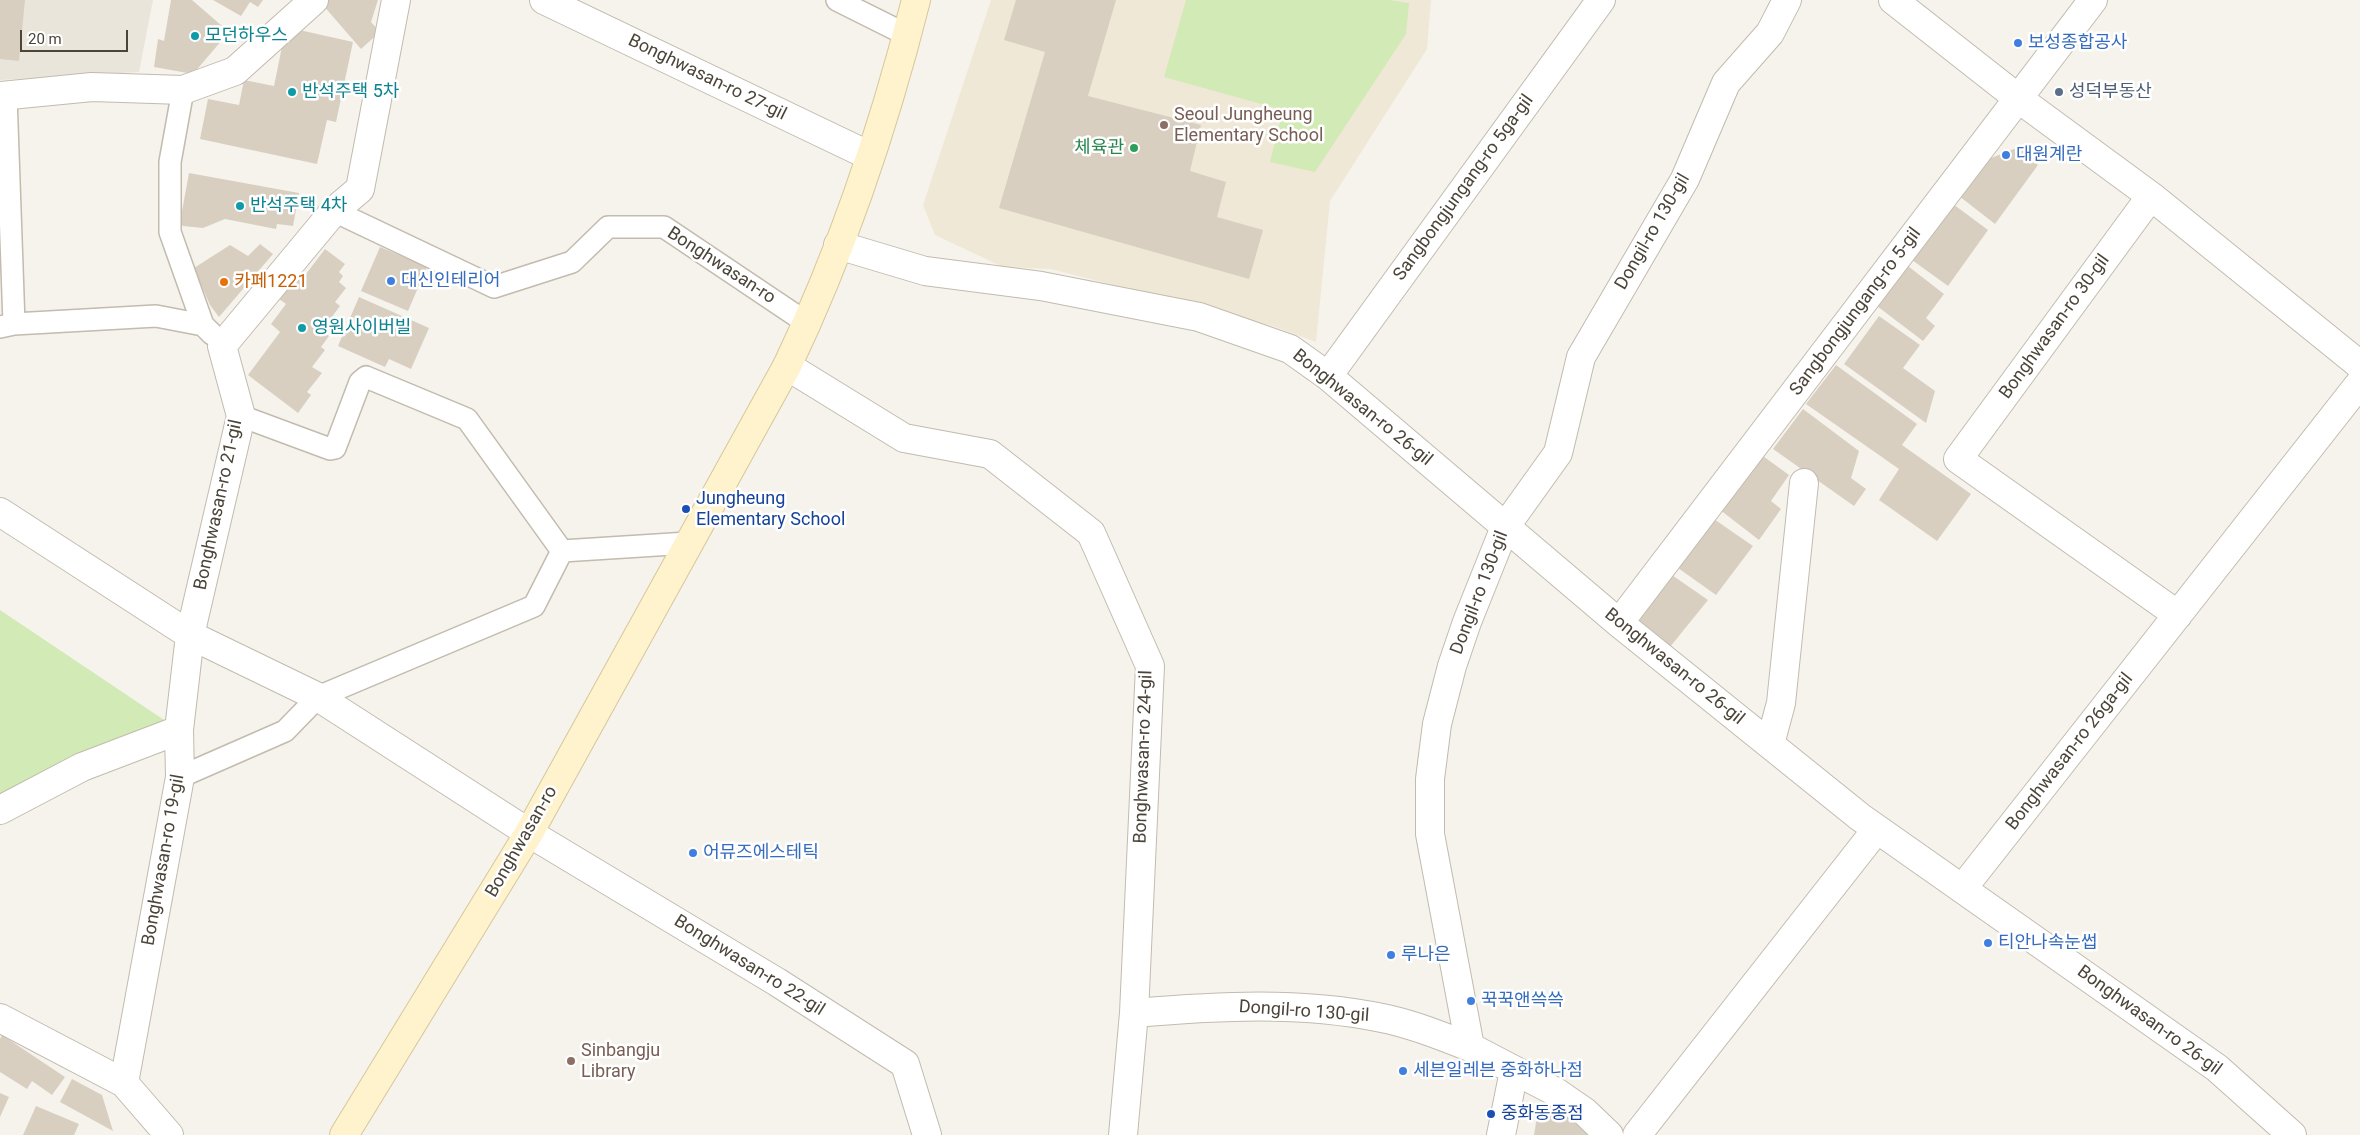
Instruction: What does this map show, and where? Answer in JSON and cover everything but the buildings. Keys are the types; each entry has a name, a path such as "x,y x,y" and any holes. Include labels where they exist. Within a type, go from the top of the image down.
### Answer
{"main road":[{"name":"Bonghwasan-ro","path":"344,1135 529,833 787,366 807,323 838,245 870,156 916,0"}],"street":[{"path":"3,96 92,87 183,90 235,71 314,0"},
{"path":"222,346 334,211 360,189 396,0"},
{"name":"Bonghwasan-ro 27-gil","path":"544,0 870,156"},
{"name":"Sangbongjungang-ro 5ga-gil","path":"1328,376 1601,0"},
{"name":"Dongil-ro 130-gil","path":"1470,1047 1430,834 1430,779 1437,724 1452,666 1467,622 1505,527 1558,452 1581,357 1685,179 1726,83 1770,33 1787,0"},
{"path":"1893,0 2018,99 2151,196 2360,365"},
{"name":"Sangbongjungang-ro 5-gil","path":"1619,623 2093,0"},
{"name":"Bonghwasan-ro 30-gil","path":"2151,196 1958,459 2178,615"},
{"name":"Bonghwasan-ro 26-gil","path":"838,245 925,271 1042,286 1199,317 1290,349 1328,376 1619,623 1878,829 2217,1068 2292,1135"},
{"name":"Bonghwasan-ro 21-gil","path":"190,635 240,416 222,346"},
{"name":"Bonghwasan-ro 24-gil","path":"787,366 904,438 990,454 1091,533 1150,666 1134,1013 1123,1135"},
{"name":"Bonghwasan-ro 26ga-gil","path":"1962,889 2360,383"},
{"path":"1770,744 1781,702 1804,483"},
{"path":"0,512 190,635 318,696 529,833"},
{"name":"Bonghwasan-ro 19-gil","path":"124,1083 180,777 179,730 190,635"},
{"path":"0,810 82,766 179,730"},
{"path":"1637,1135 1878,829"},
{"name":"Bonghwasan-ro 22-gil","path":"529,833 777,982 904,1064 927,1135"},
{"name":"Dongil-ro 130-gil","path":"1134,1013 1254,1006 1336,1011 1408,1024 1470,1047 1556,1092 1585,1112 1610,1135"},
{"path":"0,1018 124,1083 169,1135"},
{"path":"1501,1135 1514,1071"}],"lane":[{"path":"837,0 907,35"},
{"path":"183,90 170,162 170,232 204,325 222,346"},
{"path":"3,96 7,326 156,316 204,325"},
{"name":"Bonghwasan-ro","path":"334,211 494,287 572,262 608,227 664,228 807,323"},
{"path":"240,416 330,448 335,448 360,382 366,377 458,415 467,419 562,551"},
{"path":"562,551 688,543"},
{"path":"180,777 285,731 318,696 534,606 562,551"}],"shaded area":[{"path":"0,0 153,0 139,72 0,80"},
{"name":"Seoul Jungheung Elementary School","path":"991,0 1431,0 1427,49 1330,201 1316,342 1273,326 1051,269 1003,267 935,235 923,205"}],"green space":[{"path":"1186,0 1389,0 1409,3 1406,34 1315,172 1270,162 1283,110 1164,77"},
{"path":"0,610 179,730 0,810"}],"place":[{"name":"모던하우스","path":"195,36"},
{"name":"보성종합공사","path":"2018,43"},
{"name":"반석주택 5차","path":"292,92"},
{"name":"성덕부동산","path":"2059,92"},
{"name":"Seoul Jungheung Elementary School","path":"1164,125"},
{"name":"체육관","path":"1134,148"},
{"name":"대원계란","path":"2006,155"},
{"name":"반석주택 4차","path":"240,206"},
{"name":"대신인테리어","path":"391,281"},
{"name":"카페1221","path":"224,282"},
{"name":"영원사이버빌","path":"302,328"},
{"name":"Jungheung Elementary School","path":"686,509"},
{"name":"어뮤즈에스테틱","path":"693,853"},
{"name":"티안나속눈썹","path":"1988,943"},
{"name":"루나은","path":"1391,955"},
{"name":"꾹꾹앤쓱쓱","path":"1471,1001"},
{"name":"Sinbangju Library","path":"571,1061"},
{"name":"세븐일레븐 중화하나점","path":"1403,1071"},
{"name":"중화동종점","path":"1491,1114"}]}
